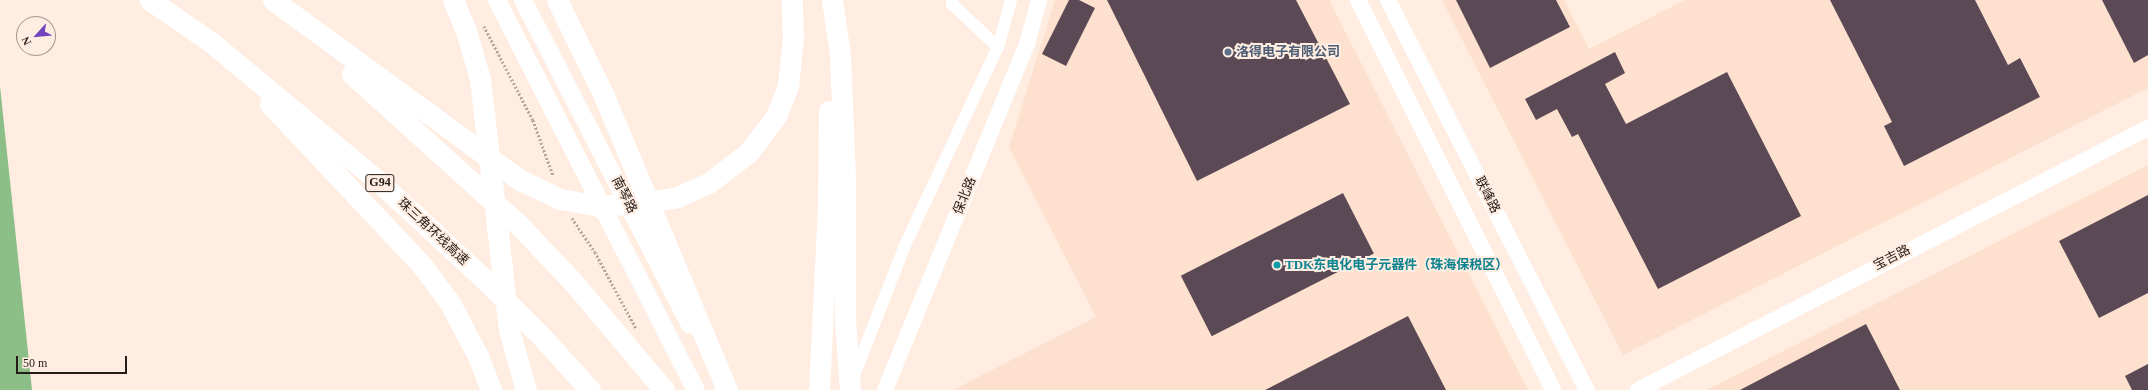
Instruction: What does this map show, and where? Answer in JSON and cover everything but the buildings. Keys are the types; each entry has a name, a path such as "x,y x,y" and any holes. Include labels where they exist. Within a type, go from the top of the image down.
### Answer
{"highway":[{"name":"珠三角环线高速","path":"150,0 212,43 301,115 394,196 533,328 590,390"},
{"path":"264,0 386,102 517,223 573,282 664,390"},
{"path":"274,0 499,166 540,192 579,203 624,205 659,201 696,190 738,163 767,129 783,102 791,67 792,0"},
{"path":"453,0 466,31 480,79 506,315 514,355 526,390"},
{"path":"557,0 604,96 727,390"},
{"path":"832,0 845,177 845,320 849,390"},
{"path":"212,43 421,264 450,303 478,356 491,390"},
{"path":"819,390 835,55"}],"main road":[{"name":"南琴路","path":"497,0 696,390"},
{"name":"南琴路","path":"523,0 724,390"}],"street":[{"path":"952,0 952,4 998,47"},
{"path":"849,390 906,243 998,47 1011,0"},
{"name":"保北路","path":"885,390 1024,51 1039,0"},
{"path":"1358,0 1553,390"},
{"name":"联峰路","path":"1388,0 1586,390"},
{"name":"宝吉路","path":"1638,390 2148,128"}],"shaded area":[{"path":"1055,0 1329,0 1528,390 953,390 1096,317 1009,147"},
{"path":"1442,0 1564,0 1589,49 1685,0 2148,0 2148,88 1623,355"},
{"path":"2148,165 2148,390 1707,390"}],"green space":[{"path":"0,86 32,390 0,390"}],"place":[{"name":"洛得电子有限公司","path":"1228,52"},
{"name":"TDK东电化电子元器件（珠海保税区）","path":"1277,265"}]}
